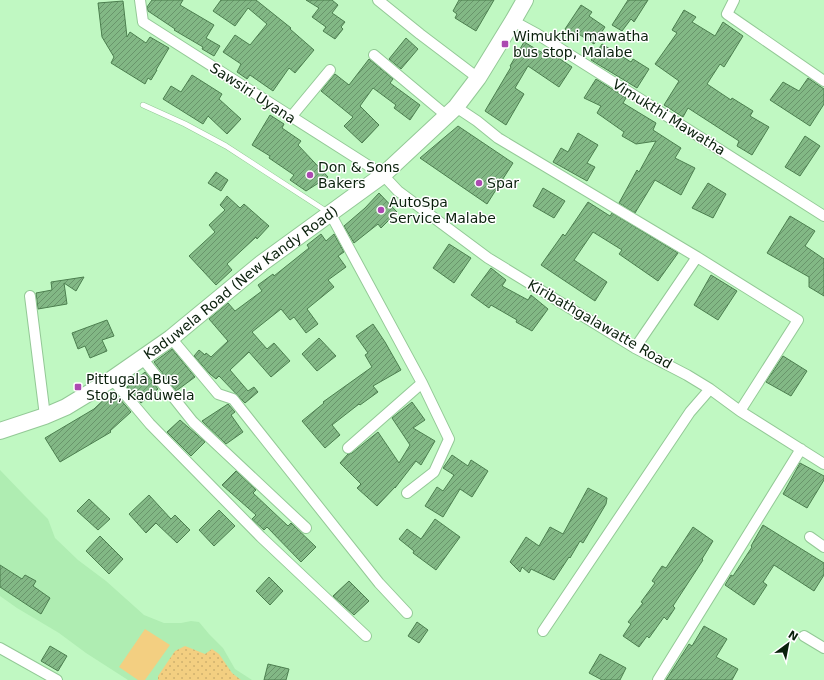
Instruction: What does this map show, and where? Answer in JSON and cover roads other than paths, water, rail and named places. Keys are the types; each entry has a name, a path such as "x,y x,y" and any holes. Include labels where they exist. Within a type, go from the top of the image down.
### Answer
{"main road":[{"name":"Kaduwela Road (New Kandy Road)","path":"0,431 44,416 66,406 112,379 171,338 262,263 382,175 452,112 478,78 525,0"}],"street":[{"name":"Sawsiri Uyana","path":"140,0 143,22 382,175"},
{"path":"378,0 431,43 478,78"},
{"path":"734,0 727,14 824,81"},
{"name":"Vimukthi Mawatha","path":"513,21 537,34 824,216"},
{"path":"374,55 452,112 477,121 498,138 798,320 740,411"},
{"path":"291,117 330,70"},
{"name":"Kiribathgalawatte Road","path":"382,175 398,191 488,258 635,348 687,375 710,389 740,411 824,464"},
{"path":"330,213 422,383 449,439 434,472 407,493"},
{"path":"635,348 696,257"},
{"path":"30,296 44,416"},
{"path":"171,338 218,394 232,399 379,583 407,612"},
{"path":"142,358 193,422 306,528"},
{"path":"112,379 150,424 250,526 366,636"},
{"path":"348,448 422,383"},
{"path":"543,631 690,412 710,389"},
{"path":"658,680 801,449"},
{"path":"810,537 824,547"},
{"path":"804,636 824,648"},
{"path":"0,648 57,680"}],"lane":[{"path":"143,105 185,124 226,146 330,213"}],"place":[{"name":"Wimukthi mawatha bus stop, Malabe","path":"505,44"},
{"name":"Don & Sons Bakers","path":"310,175"},
{"name":"Spar","path":"479,183"},
{"name":"AutoSpa Service Malabe","path":"381,210"},
{"name":"Pittugala Bus Stop, Kaduwela","path":"78,387"}]}
